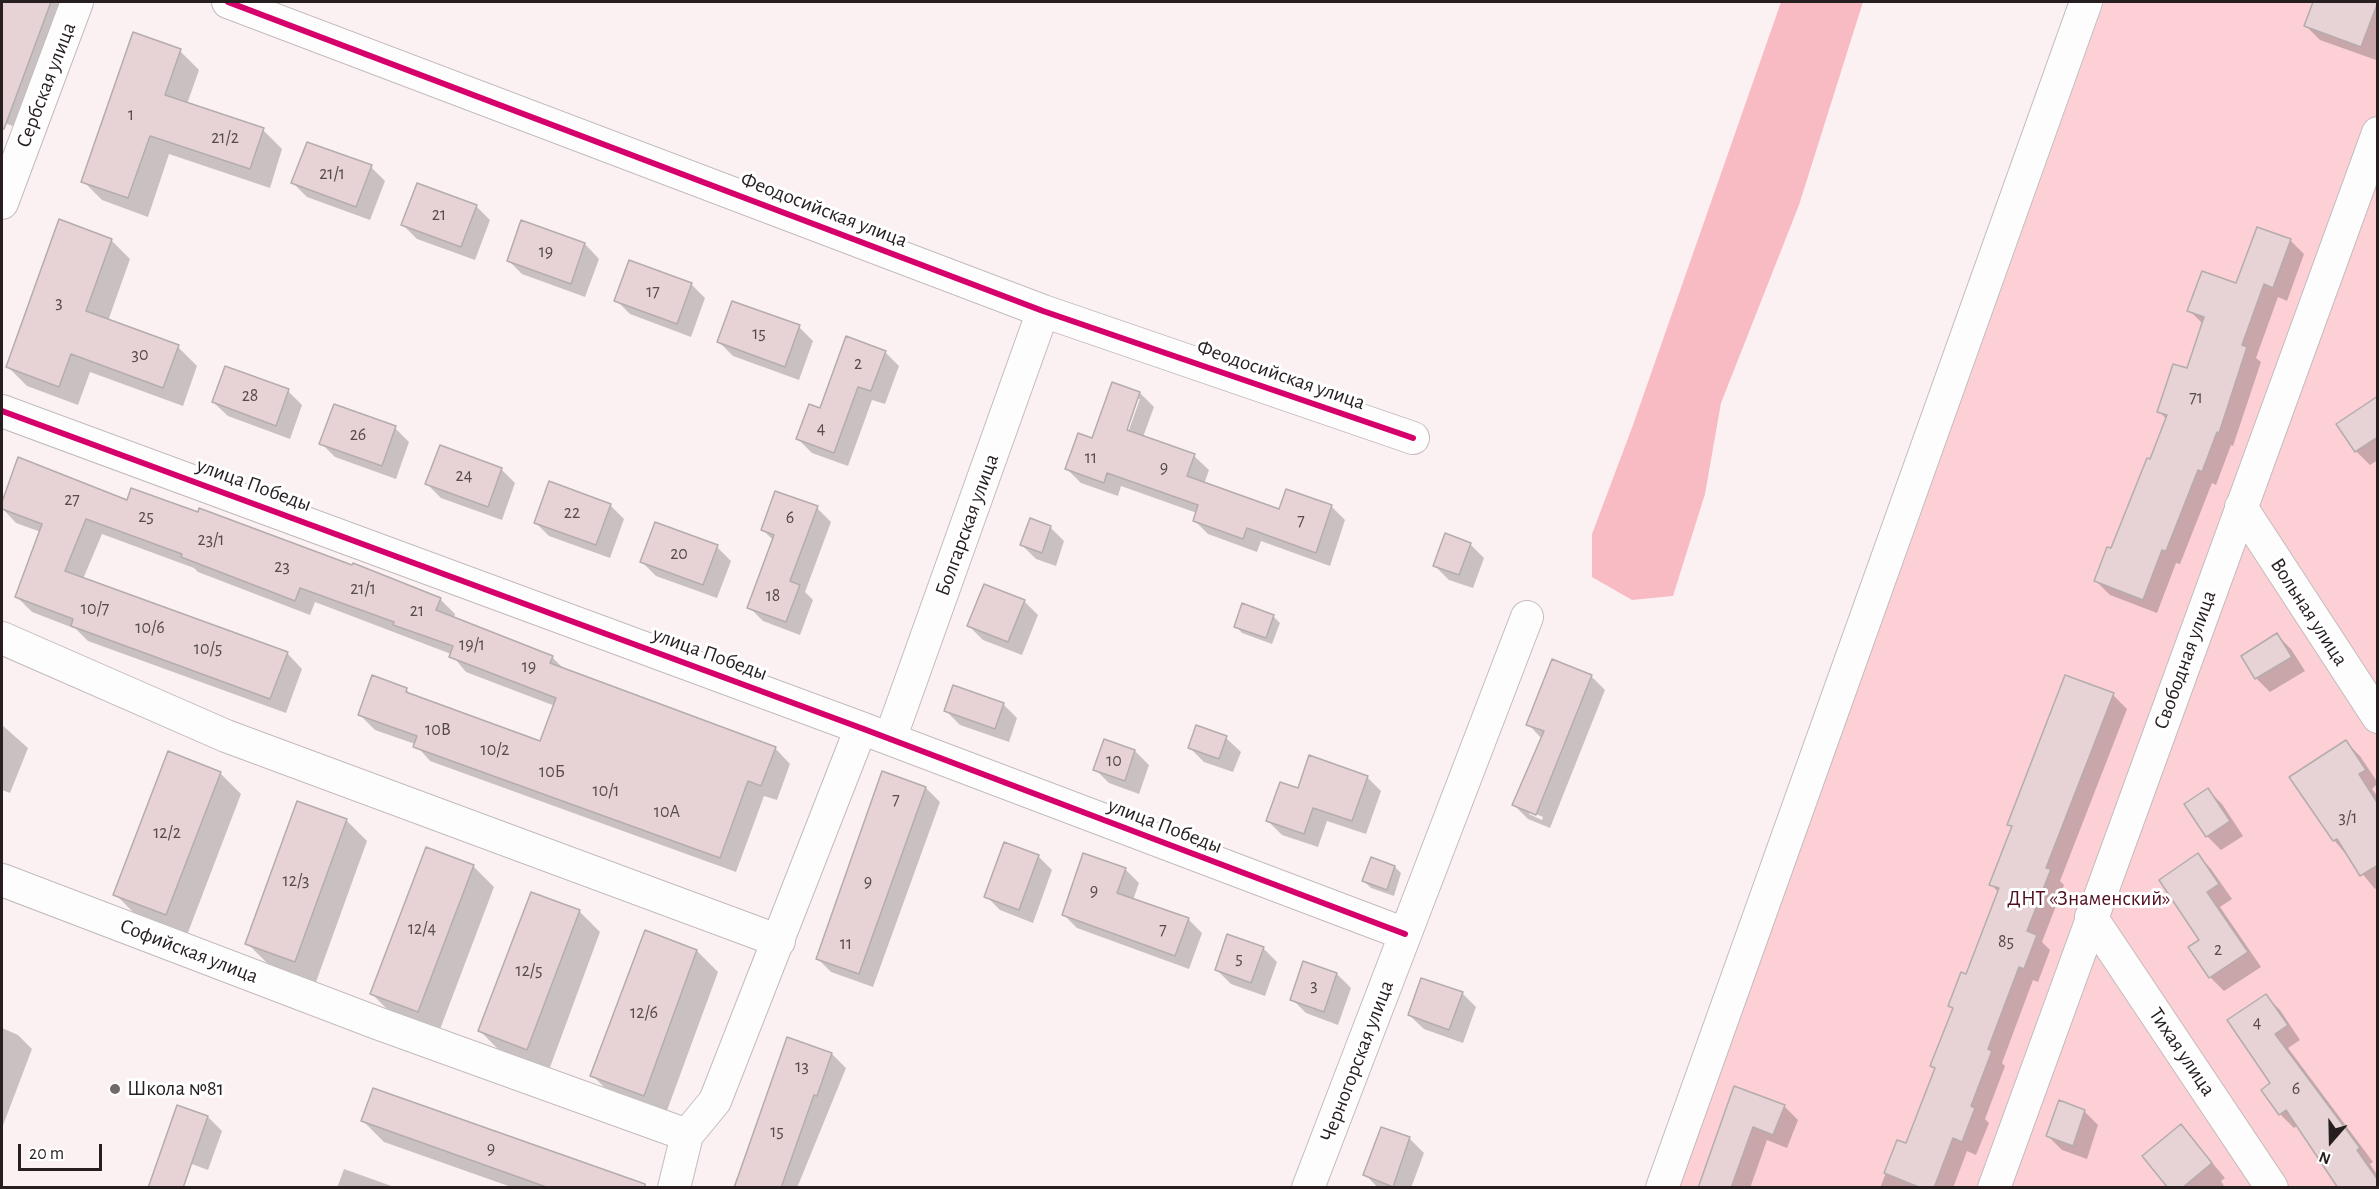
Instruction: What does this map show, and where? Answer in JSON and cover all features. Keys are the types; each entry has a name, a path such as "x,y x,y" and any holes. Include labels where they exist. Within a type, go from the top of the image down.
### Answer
{"street":[{"name":"Сербская улица","path":"5,182 77,2"},
{"name":"Феодосийская улица","path":"228,2 1043,311 1413,438"},
{"path":"1662,1188 2085,2"},
{"name":"Свободная улица","path":"1994,1188 2378,133"},
{"name":"Болгарская улица","path":"890,739 1043,311"},
{"name":"улица Победы","path":"2,411 861,728 1405,934"},
{"name":"Вольная улица","path":"2241,507 2378,717"},
{"name":"Черногорская улица","path":"1308,1188 1527,617"},
{"path":"2,638 226,736 779,941"},
{"path":"674,1188 687,1135 715,1101 861,728"},
{"name":"Софийская улица","path":"2,880 377,1023 687,1135"},
{"name":"Тихая улица","path":"2091,917 2272,1188"}],"green space":[{"name":"ДНТ «Знаменский»","path":"2104,2 2377,2 2377,1187 1679,1188"}],"shaded area":[{"path":"1781,2 1863,2 1799,205 1721,403 1705,494 1673,596 1632,600 1592,577 1592,534 1633,425"}],"building":[{"path":"2,2 51,2 4,129 2,129"},
{"path":"2313,2 2378,2 2361,47 2304,26"},
{"path":"133,32 181,49 165,95 264,128 250,169 150,136 128,198 81,182"},
{"path":"307,142 372,165 356,207 291,183"},
{"path":"417,183 477,205 461,247 401,225"},
{"path":"59,219 112,239 86,311 179,345 163,388 71,354 59,387 6,367"},
{"path":"521,220 585,243 571,284 507,261"},
{"path":"2257,227 2291,239 2273,288 2264,284 2242,345 2247,347 2219,433 2217,432 2202,472 2198,470 2166,551 2162,550 2143,600 2094,581 2107,547 2111,548 2167,415 2157,412 2173,364 2187,368 2204,317 2187,311 2202,271 2236,283"},
{"path":"629,260 692,283 677,324 614,301"},
{"path":"732,301 800,325 785,367 717,342"},
{"path":"846,336 886,351 871,391 858,387 834,453 796,439 809,404 820,408"},
{"path":"225,366 289,389 276,426 212,402"},
{"path":"1112,382 1140,392 1127,430 1195,454 1187,476 1279,509 1286,489 1332,505 1316,553 1247,528 1243,539 1193,521 1198,505 1107,473 1104,483 1065,469 1078,433 1092,438"},
{"path":"2378,396 2378,437 2355,452 2336,424"},
{"path":"334,404 396,426 382,466 319,444"},
{"path":"440,445 502,468 488,507 425,484"},
{"path":"18,457 127,500 131,488 198,512 199,508 352,565 353,563 441,598 436,610 553,656 550,663 776,747 761,786 748,781 720,858 413,747 417,736 358,715 372,675 407,688 406,692 540,741 556,698 449,657 453,646 393,625 394,622 300,588 295,601 181,557 182,554 86,519 65,571 288,652 270,699 71,626 73,619 15,597 42,524 2,509 2,502"},
{"path":"549,481 611,504 596,545 534,523"},
{"path":"775,491 818,506 790,581 800,585 786,622 747,608 774,535 761,530"},
{"path":"1030,518 1051,526 1042,553 1020,545"},
{"path":"655,522 718,545 703,585 640,562"},
{"path":"1445,533 1471,543 1459,575 1433,566"},
{"path":"984,584 1025,600 1008,642 967,626"},
{"path":"1242,603 1274,615 1266,638 1234,627"},
{"path":"2277,633 2292,657 2255,679 2241,656"},
{"path":"1552,659 1592,675 1536,815 1512,805 1544,731 1526,725"},
{"path":"2065,675 2114,693 2046,868 2051,869 2027,931 2037,935 2024,969 2019,967 1988,1049 1992,1051 1971,1106 1975,1108 1962,1142 1953,1138 1934,1188 1921,1188 1884,1173 1897,1140 1906,1143 1935,1068 1930,1066 1953,1008 1948,1006 1961,972 1966,974 1999,888 1989,885 2012,826 2007,825"},
{"path":"953,685 1004,703 995,729 944,711"},
{"path":"1196,725 1227,736 1219,759 1188,748"},
{"path":"1104,739 1135,750 1125,781 1093,770"},
{"path":"2346,740 2366,770 2359,774 2378,804 2378,865 2360,876 2337,839 2333,841 2289,777"},
{"path":"168,751 221,772 166,915 113,895"},
{"path":"1309,755 1368,776 1352,821 1313,808 1304,834 1266,821 1280,782 1298,788"},
{"path":"882,771 926,787 859,974 816,959"},
{"path":"2208,788 2230,821 2206,837 2184,804"},
{"path":"297,801 347,819 295,962 245,944"},
{"path":"1004,842 1039,855 1019,910 984,897"},
{"path":"426,847 474,865 418,1012 370,994"},
{"path":"1083,853 1126,868 1117,893 1189,918 1175,956 1062,915"},
{"path":"2198,853 2219,884 2207,892 2248,952 2209,978 2188,947 2199,940 2159,880"},
{"path":"1371,857 1395,866 1387,890 1362,881"},
{"path":"531,892 580,910 527,1050 478,1031"},
{"path":"645,930 697,950 644,1096 590,1076"},
{"path":"1227,934 1264,947 1251,983 1215,970"},
{"path":"1303,961 1337,973 1324,1012 1290,1000"},
{"path":"1421,978 1463,992 1449,1030 1408,1015"},
{"path":"2266,994 2288,1025 2275,1034 2360,1148 2357,1150 2378,1180 2378,1188 2338,1188 2286,1110 2279,1115 2261,1090 2270,1083 2227,1020"},
{"path":"787,1037 832,1053 817,1096 814,1095 781,1188 734,1188"},
{"path":"1734,1086 1785,1105 1773,1135 1753,1127 1731,1188 1698,1188"},
{"path":"373,1088 645,1184 645,1188 549,1188 361,1121"},
{"path":"2059,1100 2085,1110 2073,1146 2046,1136"},
{"path":"177,1105 208,1116 183,1188 148,1188"},
{"path":"2181,1124 2212,1163 2182,1188 2168,1188 2142,1156"},
{"path":"1381,1127 1410,1137 1393,1187 1363,1175"}],"cycle path":[{"path":"228,2 1043,311 1413,438"},
{"path":"2,411 861,728 1405,934"}],"place":[{"name":"Школа №81","path":"115,1089"}]}
